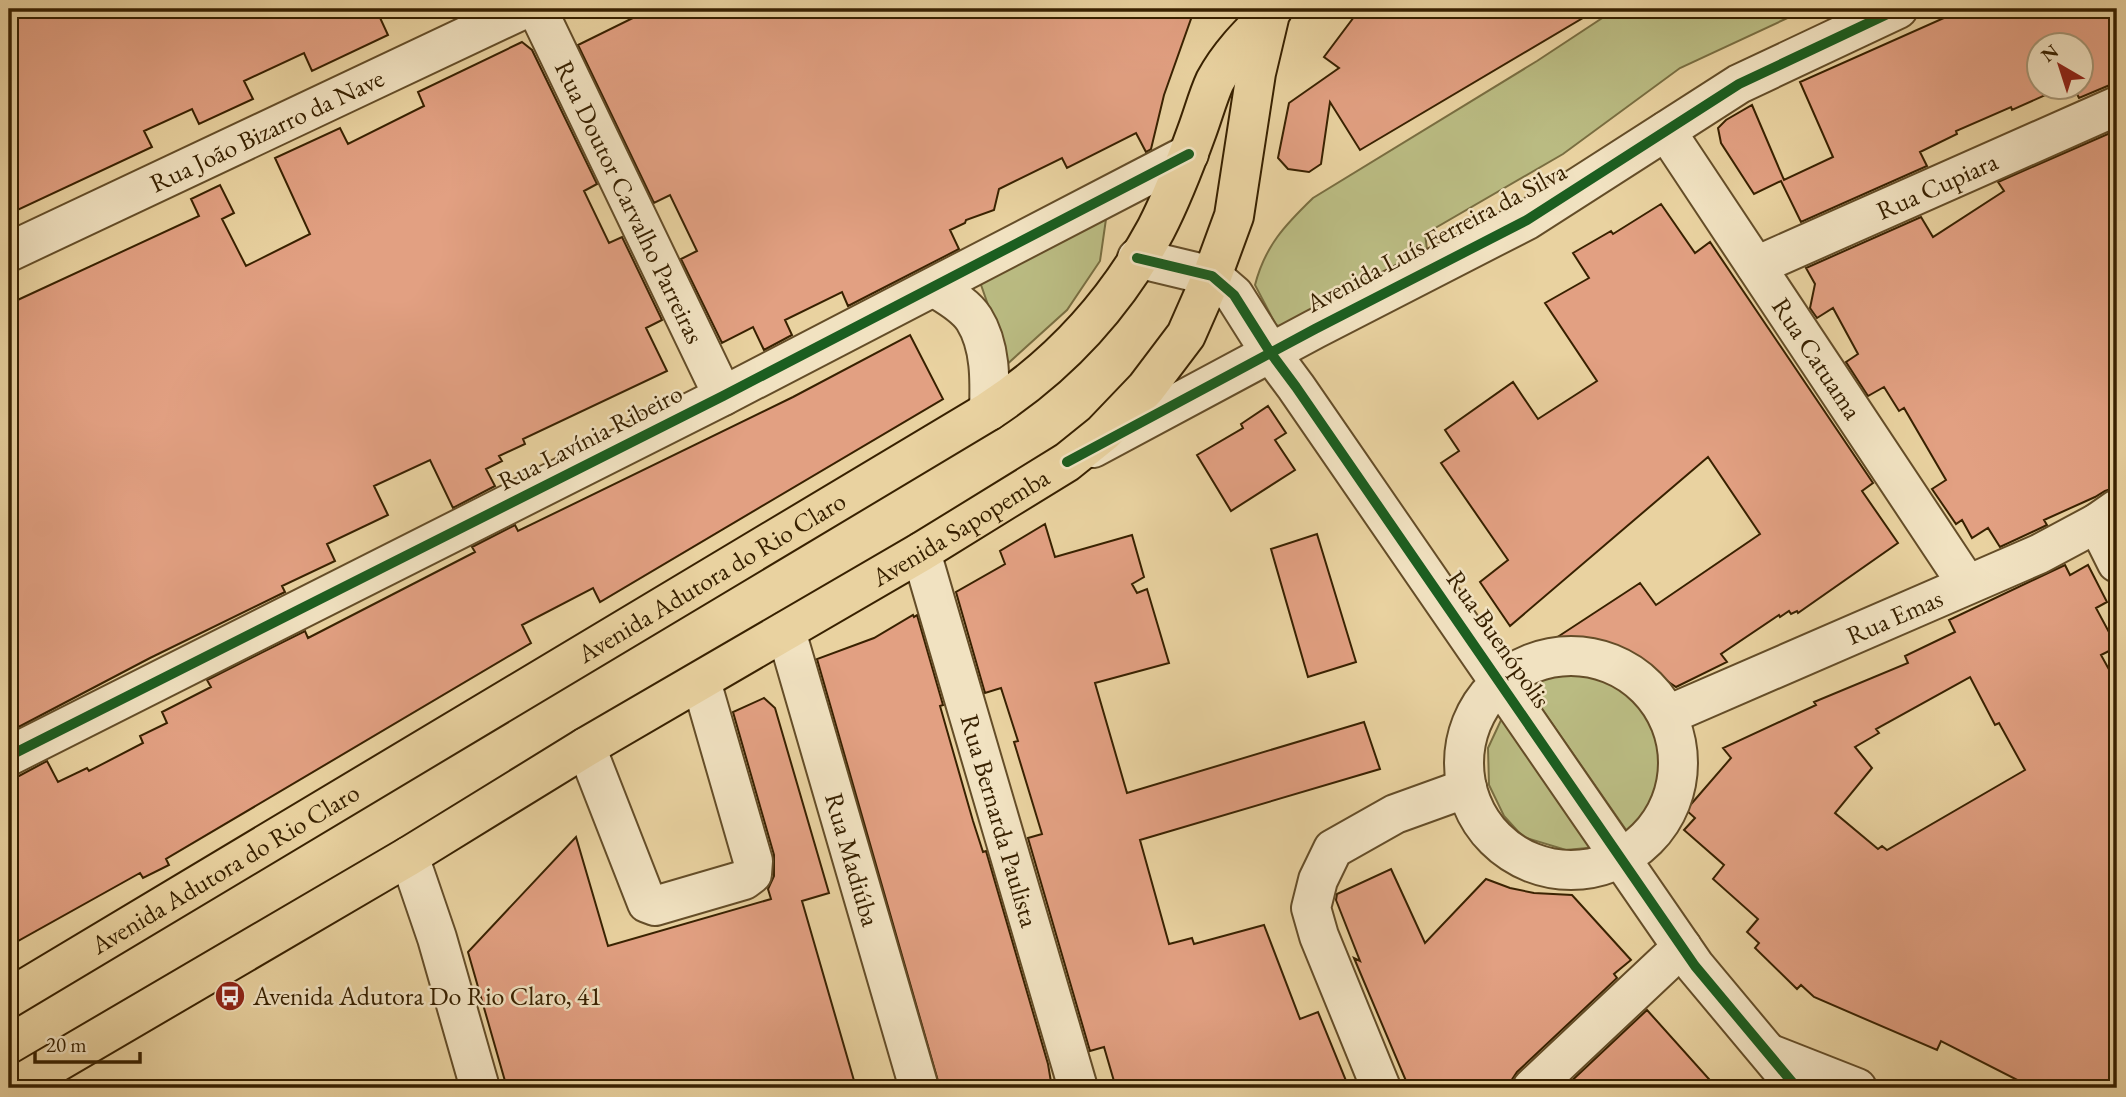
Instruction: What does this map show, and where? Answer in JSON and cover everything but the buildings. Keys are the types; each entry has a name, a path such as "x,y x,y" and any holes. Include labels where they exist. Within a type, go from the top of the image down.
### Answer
{"main road":[{"name":"Avenida Adutora do Rio Claro","path":"9,998 1014,395 1060,357 1093,321 1137,258 1156,229 1189,154 1215,82 1231,55 1272,11"},
{"name":"Avenida Sapopemba","path":"410,856 586,747 922,552 1067,463 1103,433 1146,388 1186,335 1212,276 1234,216 1256,73 1272,11"},
{"path":"13,1088 410,856"}],"street":[{"name":"Rua João Bizarro da Nave","path":"9,252 524,9"},
{"name":"Rua Doutor Carvalho Parreiras","path":"537,9 723,396"},
{"name":"Avenida Luís Ferreira da Silva","path":"1067,463 1269,352 1527,219 1739,84 1898,9"},
{"name":"Rua Cupiara","path":"1756,266 2117,106"},
{"name":"Rua Catuama","path":"1667,131 1968,584"},
{"name":"Rua Lavínia Ribeiro","path":"9,756 723,396 1189,154"},
{"path":"1137,258 1212,276"},
{"name":"Rua Buenópolis","path":"1212,276 1220,308 1227,322 1240,337 1269,352 1296,387 1502,682 1695,966 1797,1088"},
{"path":"934,288 958,303 973,318 984,344 989,366 989,411"},
{"path":"2107,516 2117,563"},
{"name":"Rua Emas","path":"1668,715 2039,554 2107,516"},
{"name":"Rua Bernarda Paulista","path":"922,552 1078,1088"},
{"name":"Rua Madiúba","path":"786,631 919,1088"},
{"path":"1560,657 1593,658 1623,669 1649,688 1668,715 1678,747 1678,780 1668,812 1648,839 1621,858 1595,868 1567,871 1539,866 1514,854 1492,837 1477,814 1466,788 1464,765 1467,741 1474,720 1486,699 1502,682 1529,665 1560,657"},
{"path":"586,747 647,903 655,906 744,880 752,874 753,861 701,681"},
{"path":"1381,1088 1319,936 1311,908 1318,880 1333,849 1395,814 1466,788"},
{"path":"410,856 437,937 480,1088"},
{"path":"1532,1088 1682,947"},
{"path":"1770,1054 1857,1088"}],"green space":[{"path":"1616,9 1807,9 1680,68 1563,154 1425,234 1428,257 1290,331 1276,325 1255,285 1259,271 1277,237 1313,198 1537,61"},
{"path":"1106,219 1100,261 1067,310 1004,367 994,322 980,282"},
{"path":"1557,671 1589,674 1632,693 1658,725 1668,768 1657,808 1631,837 1526,686"},
{"path":"1509,703 1608,846 1566,850 1523,837 1504,816 1489,785 1488,748"}],"cycle path":[{"path":"1067,462 1315,329 1527,220 1739,84 1898,9"},
{"path":"9,756 723,396 1189,154"},
{"path":"1137,258 1212,276 1234,295 1270,352 1695,966 1797,1088"}],"place":[{"name":"Avenida Adutora Do Rio Claro, 41","path":"230,996"}]}
